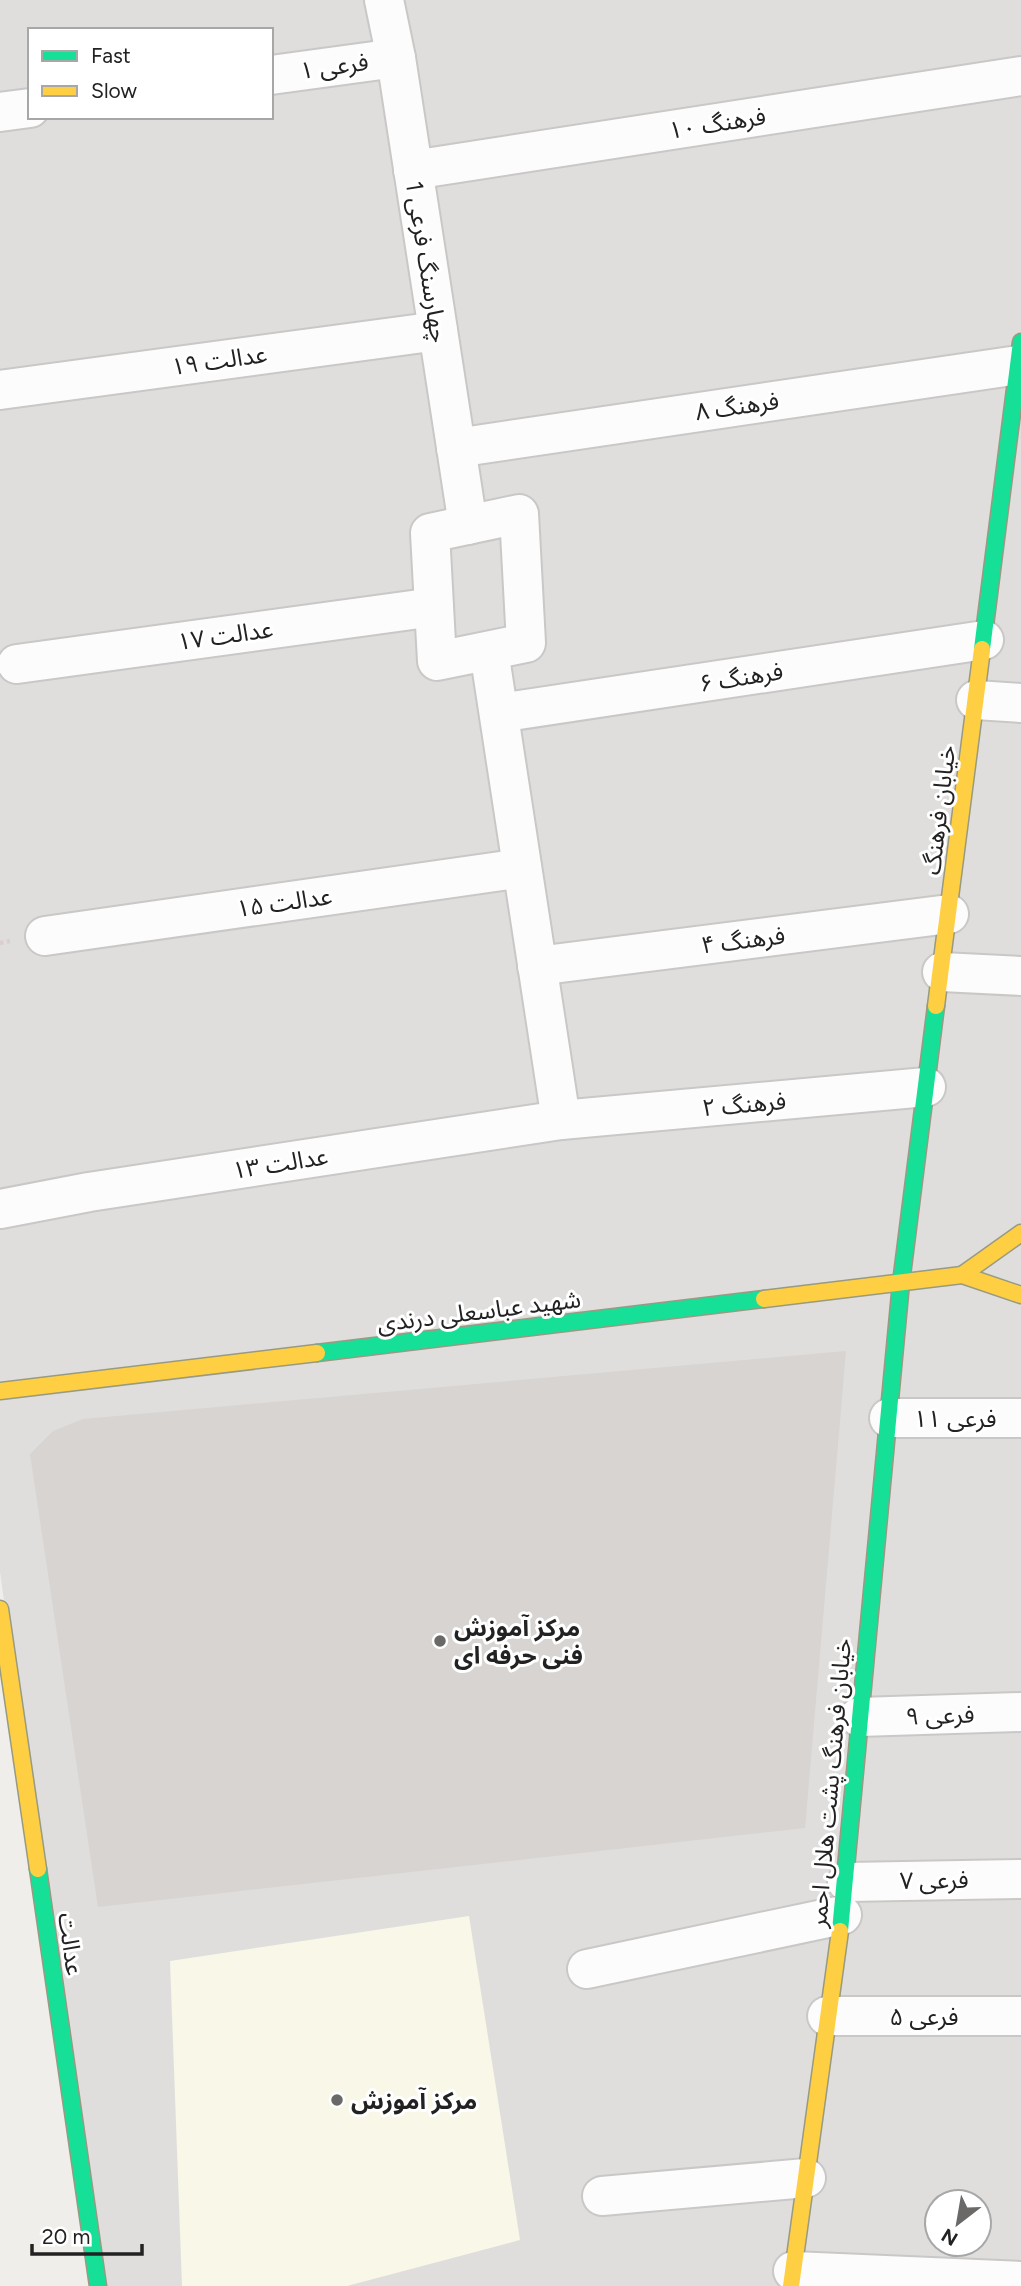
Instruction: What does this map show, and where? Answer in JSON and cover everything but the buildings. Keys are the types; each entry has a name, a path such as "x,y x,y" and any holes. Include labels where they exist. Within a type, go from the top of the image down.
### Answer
{"street":[{"name":"چهارسنگ فرعی 1","path":"384,0 396,58 468,525"},
{"name":"فرعی ۱","path":"273,75 396,58"},
{"name":"فرهنگ ۱۰","path":"413,170 1021,76"},
{"path":"0,112 28,108"},
{"name":"عدالت ۱۹","path":"0,390 438,331"},
{"name":"فرهنگ ۸","path":"456,448 1019,374"},
{"name":"خیابان فرهنگ","path":"901,1283 1019,374"},
{"path":"519,514 526,643 437,662 430,533 468,525 519,514"},
{"name":"عدالت ۱۷","path":"17,664 434,607"},
{"name":"فرهنگ ۶","path":"499,713 984,640"},
{"path":"489,651 561,1120"},
{"path":"976,700 1021,703"},
{"name":"عدالت ۱۵","path":"45,936 522,868"},
{"name":"فرهنگ ۴","path":"537,966 949,914"},
{"path":"942,972 1021,976"},
{"name":"فرهنگ ۲","path":"561,1120 926,1087"},
{"name":"عدالت ۱۳","path":"0,1209 89,1192 561,1120"},
{"path":"962,1275 1021,1234"},
{"path":"962,1275 1021,1295"},
{"name":"شهید عباسعلی درندی","path":"0,1391 962,1275"},
{"name":"خیابان فرهنگ پشت هلال احمر","path":"792,2278 845,1898 859,1717 901,1283"},
{"name":"فرعی ۱۱","path":"889,1418 1021,1418"},
{"name":"عدالت","path":"0,1609 98,2286"},
{"name":"فرعی ۹","path":"859,1717 1021,1712"},
{"name":"فرعی ۷","path":"587,1969 845,1898 1021,1879"},
{"name":"فرعی ۵","path":"827,2016 1021,2016"},
{"path":"602,2196 806,2178"},
{"path":"792,2278 1021,2281"}],"shaded area":[{"path":"0,0 1021,0 1021,2286 99,2286 0,1572"},
{"name":"مرکز آموزش","path":"469,1916 520,2240 347,2286 182,2286 170,1961"}],"traffic: fast":[{"path":"982,649 1021,342"},
{"path":"840,1931 901,1283 936,1006"},
{"path":"317,1353 764,1299"},
{"path":"38,1869 98,2286"}],"traffic: slow":[{"path":"936,1006 982,649"},
{"path":"962,1275 1021,1233"},
{"path":"764,1299 962,1275 1021,1295"},
{"path":"0,1391 317,1353"},
{"path":"0,1609 38,1869"},
{"path":"791,2286 840,1931"}],"place":[{"name":"مرکز آموزش فنی حرفه ای","path":"440,1641"},
{"name":"مرکز آموزش","path":"337,2100"}]}
